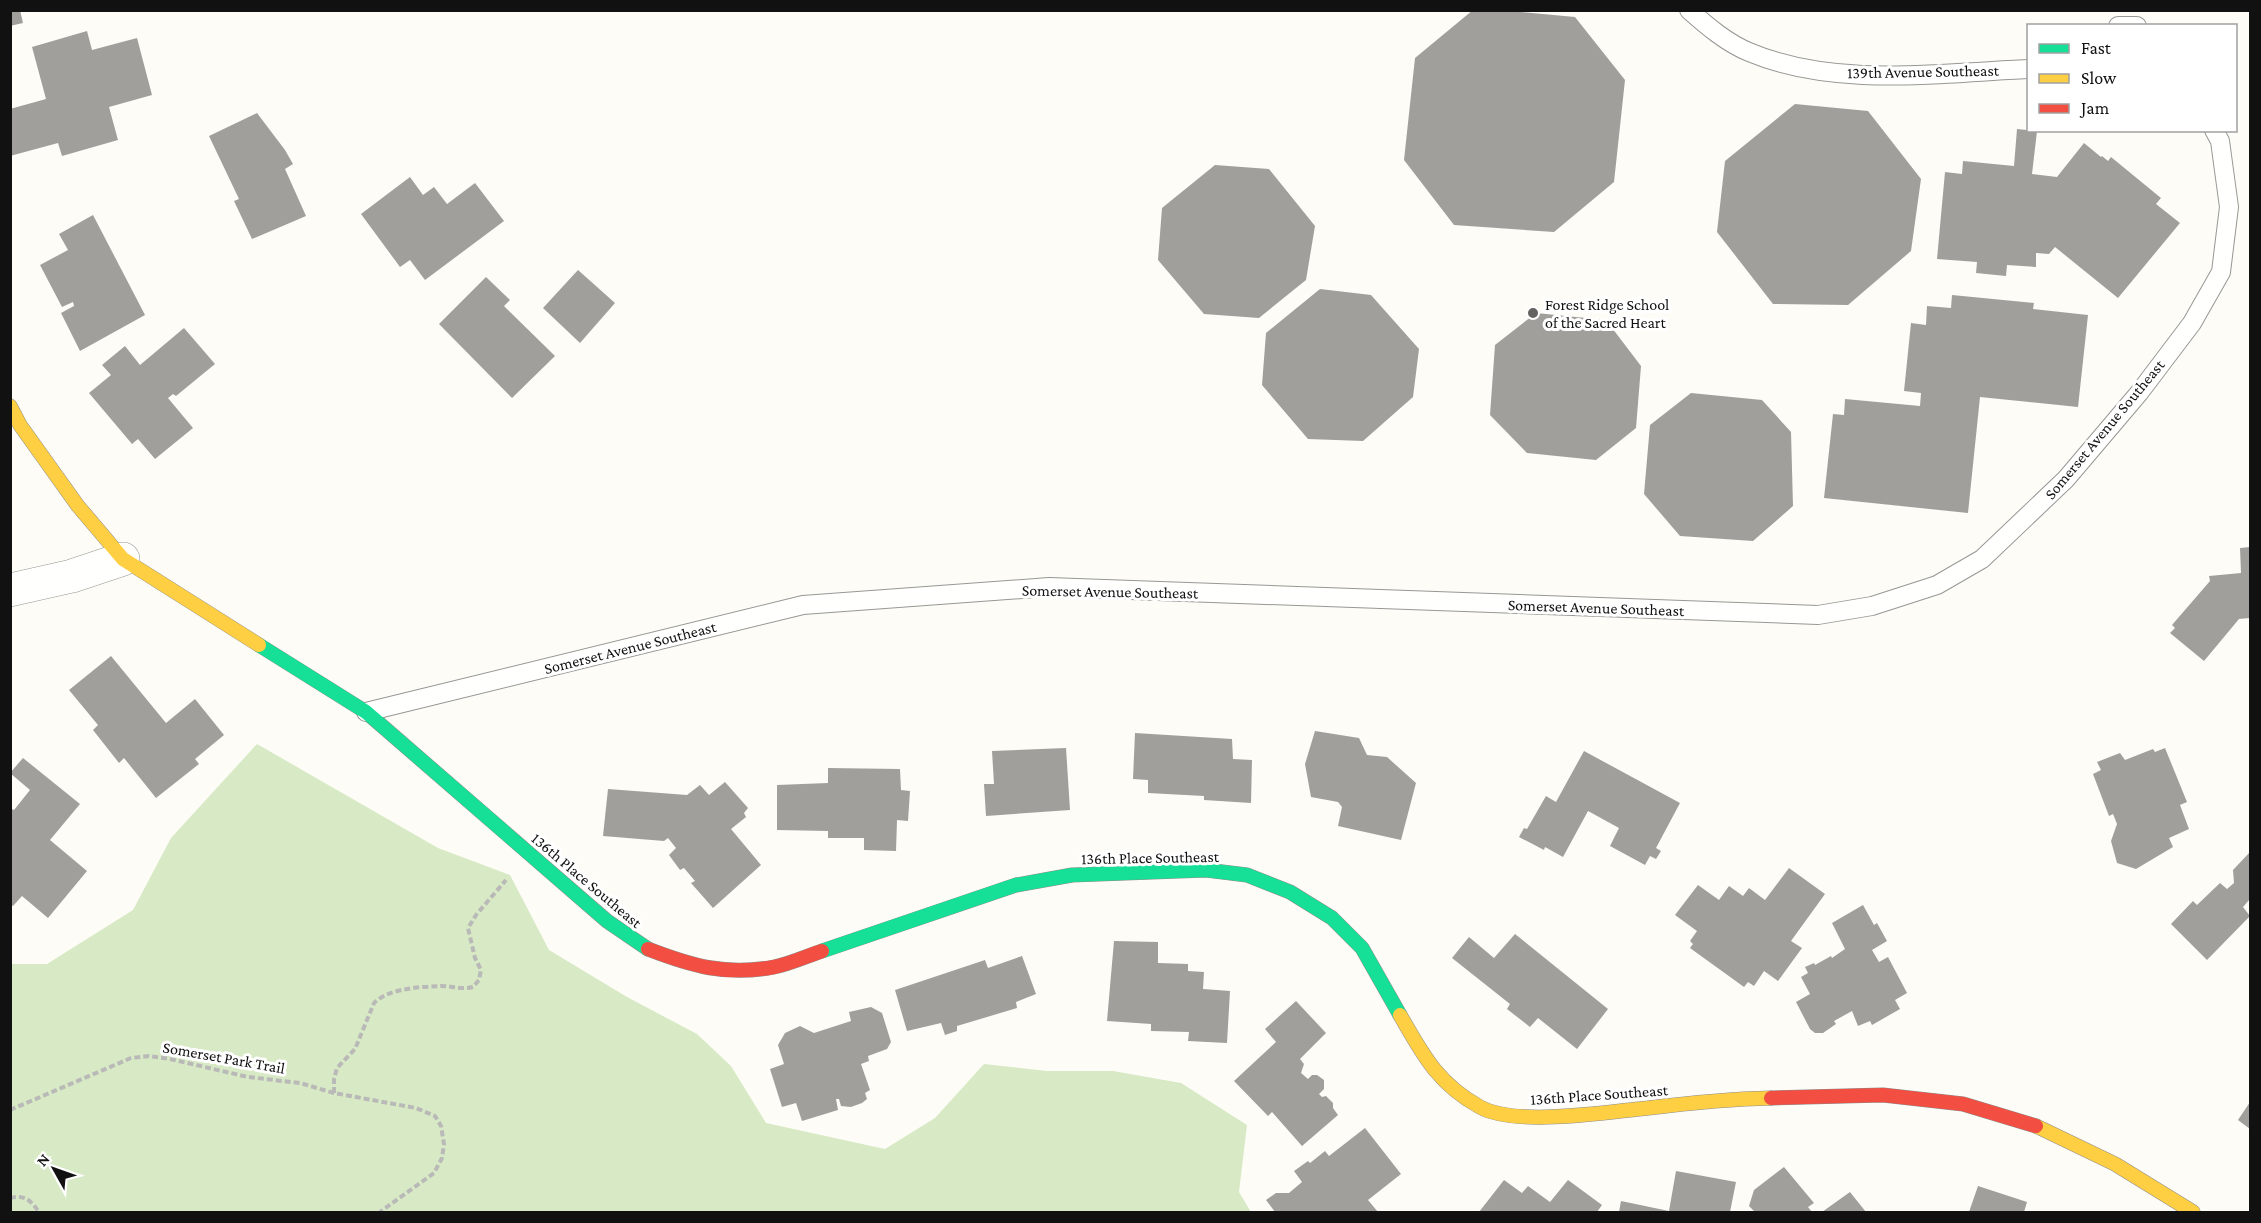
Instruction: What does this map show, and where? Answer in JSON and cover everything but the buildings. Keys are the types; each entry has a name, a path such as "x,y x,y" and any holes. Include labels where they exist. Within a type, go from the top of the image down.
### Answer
{"street":[{"path":"10,406 20,425 78,506 123,559 366,712"},
{"path":"10,590 72,576 123,559"},
{"name":"136th Place Southeast","path":"366,712 607,921 645,948 686,964 726,971 775,967 1016,885 1072,875 1206,870 1247,875 1290,892 1332,918 1362,948 1428,1063 1450,1087 1482,1108 1515,1116 1565,1116 1731,1099 1883,1095 1963,1104 2035,1126 2115,1164 2193,1212"}],"lane":[{"name":"139th Avenue Southeast","path":"1689,10 1708,28 1748,52 1800,68 1863,76 2027,69"},
{"name":"Somerset Avenue Southeast","path":"366,712 803,605 1049,587 1818,615 1872,606 1937,585 1982,559 2066,479 2139,393 2192,323 2221,272 2229,207 2220,141 2215,132"}],"path":[{"path":"333,1093 337,1068 355,1048 374,1003 380,998 388,993 442,986 464,989 473,987 479,980 481,970 475,958 468,928 476,915 510,876"},
{"name":"Somerset Park Trail","path":"10,1110 131,1058 149,1056 262,1080 300,1083 333,1093 416,1108 435,1116 441,1126 444,1144 442,1158 434,1173 380,1212"},
{"path":"10,1198 22,1196 31,1201 39,1212"}],"green space":[{"path":"257,744 438,848 510,875 549,950 627,997 697,1034 731,1066 766,1123 885,1149 935,1118 984,1064 1047,1071 1113,1071 1181,1083 1247,1125 1239,1192 1251,1212 11,1212 11,964 47,964 133,910 171,838"}],"traffic: fast":[{"path":"259,645 366,712 607,921 648,949"},
{"path":"822,951 1016,885 1072,875 1206,870 1247,875 1290,892 1332,918 1362,948 1400,1015"}],"traffic: slow":[{"path":"10,406 20,425 78,506 123,559 259,645"},
{"path":"1400,1015 1424,1056 1442,1078 1465,1098 1496,1113 1538,1117 1586,1115 1740,1099 1771,1098"},
{"path":"2036,1126 2115,1164 2193,1212"}],"traffic: jam":[{"path":"648,949 695,965 725,970 757,970 780,966 822,951"},
{"path":"1771,1098 1883,1095 1963,1104 2036,1126"}],"place":[{"name":"Forest Ridge School of the Sacred Heart","path":"1533,313"}]}
